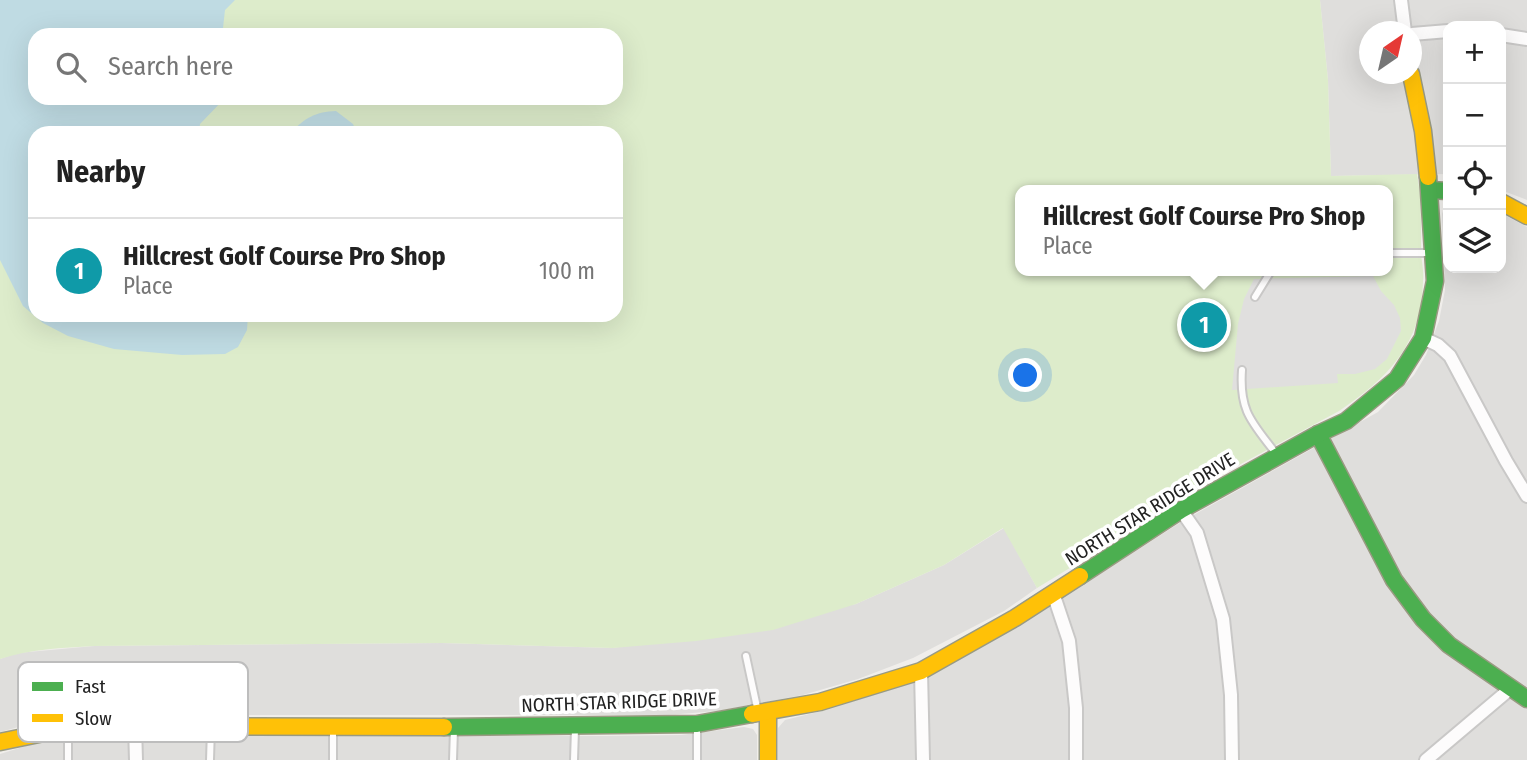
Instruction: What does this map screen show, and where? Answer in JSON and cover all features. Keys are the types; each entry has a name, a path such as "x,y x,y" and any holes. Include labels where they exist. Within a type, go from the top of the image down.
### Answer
{"street":[{"path":"1401,0 1404,21"},
{"path":"1422,33 1443,31"},
{"path":"1506,36 1527,38"},
{"path":"1413,84 1423,131 1430,190 1435,281 1423,338 1438,345 1450,356 1527,496"},
{"path":"1430,190 1443,191"},
{"path":"1506,205 1527,216"},
{"name":"NORTH STAR RIDGE DRIVE","path":"248,726 575,727 697,724 820,702 921,671 1015,618 1181,510 1346,421 1396,379 1423,338"},
{"path":"1318,434 1394,580 1423,619 1449,645 1510,690 1527,699"},
{"path":"1181,510 1197,533 1223,619 1231,695 1232,760"},
{"path":"1053,593 1069,641 1076,708 1076,760"},
{"path":"921,671 923,760"},
{"path":"1426,760 1510,690"},
{"path":"763,713 768,760"},
{"name":"NORTH STAR RIDGE DRIVE","path":"0,742 18,738"},
{"path":"135,742 136,760"}],"lane":[{"path":"1393,253 1433,253"},
{"path":"1255,297 1268,276"},
{"path":"1242,370 1243,406 1278,457"},
{"path":"746,656 763,713"},
{"path":"697,724 697,760"},
{"path":"333,727 333,760"},
{"path":"453,760 454,727"},
{"path":"574,760 575,727"},
{"path":"68,742 68,760"},
{"path":"210,760 211,742"}],"shaded area":[{"path":"1320,0 1527,0 1527,200 1506,192 1506,21 1443,21 1443,174 1331,176 1328,80"},
{"path":"1506,216 1527,227 1527,760 778,760 778,728 785,720 891,689 977,649 1025,622 1181,522 1378,412 1414,375 1426,355 1439,321 1445,290 1444,273 1506,273"},
{"path":"1373,276 1381,291 1394,305 1400,318 1401,331 1387,359 1375,369 1355,374 1337,374 1338,383 1232,390 1238,324 1244,299 1254,279"},
{"path":"1004,528 1037,588 1004,611 913,658 858,679 803,695 718,711 667,715 248,715 248,662 18,662 18,727 0,732 0,659 17,653 94,646 442,643 613,648 856,604 944,565"},
{"path":"744,727 753,729 757,735 757,760 0,760 0,754 39,742 248,742 248,735 681,735"}],"green space":[{"path":"0,0 1320,0 1328,80 1331,176 1417,174 1423,274 1421,303 1409,341 1387,372 1339,411 1174,500 1037,588 1003,528 944,565 856,604 773,630 696,641 613,648 443,643 94,646 58,648 0,659"}],"water":[{"path":"0,0 235,0 225,10 223,28 28,28 28,105 218,105 200,126 28,126 28,310 23,306 0,260"},
{"path":"336,111 354,126 298,126 311,116"},
{"path":"248,322 247,330 238,347 225,354 182,355 114,349 68,336 43,323"}],"traffic: fast":[{"path":"1080,576 1181,510 1346,421 1397,379 1423,338 1435,281 1428,177"},
{"path":"1430,190 1443,191"},
{"path":"1318,434 1394,580 1423,619 1449,645 1527,699"},
{"path":"444,727 697,724 752,714"}],"traffic: slow":[{"path":"1413,84 1423,131 1428,177"},
{"path":"1506,205 1527,216"},
{"path":"752,714 820,702 921,671 1015,618 1080,576"},
{"path":"768,712 768,760"},
{"path":"248,726 444,727"},
{"path":"0,742 18,738"}],"place":[{"name":"Hillcrest Golf Course Pro Shop","path":"1204,325"}]}
